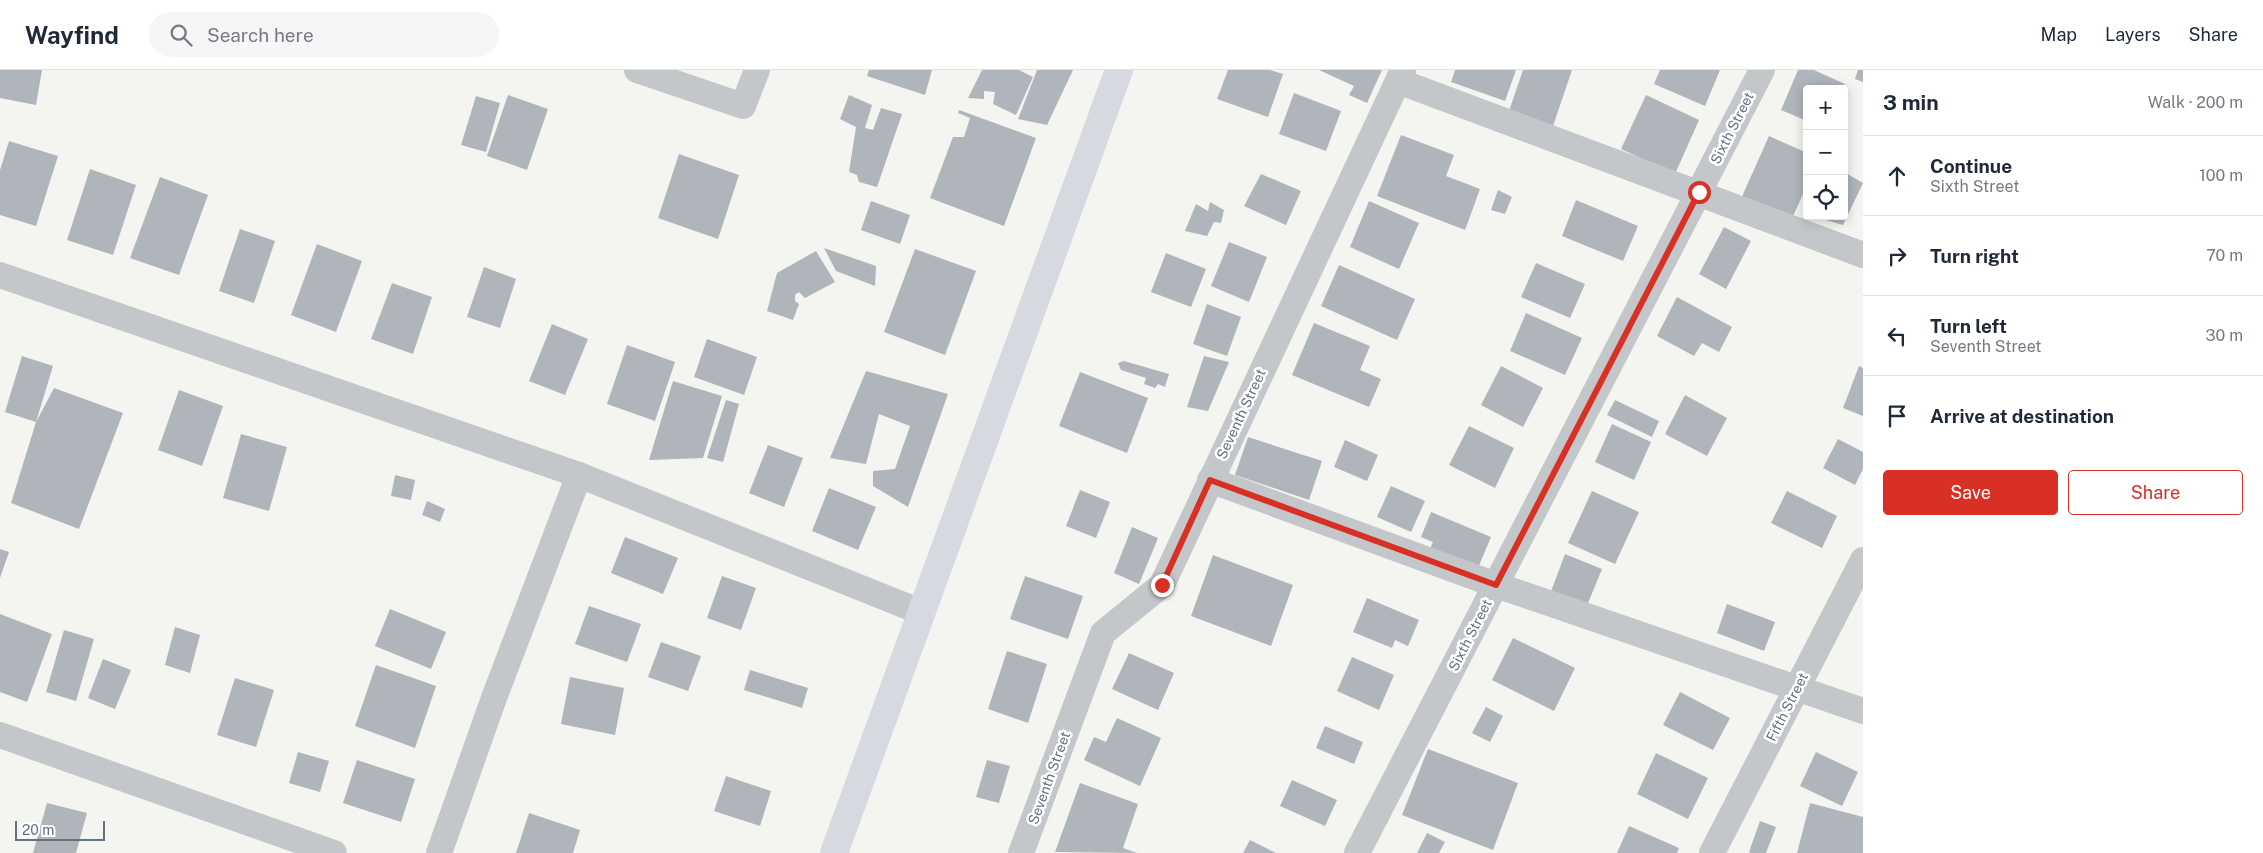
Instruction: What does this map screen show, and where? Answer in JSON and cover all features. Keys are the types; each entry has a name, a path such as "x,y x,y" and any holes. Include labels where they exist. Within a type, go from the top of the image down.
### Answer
{"main road":[{"path":"834,853 1119,70"}],"street":[{"path":"637,70 744,106 757,70"},
{"name":"Sixth Street","path":"1357,853 1762,70"},
{"path":"1400,76 1863,254"},
{"name":"Seventh Street","path":"1021,853 1103,632 1162,585 1400,76"},
{"path":"0,275 579,475 921,612"},
{"path":"439,853 494,698 579,475"},
{"path":"1210,480 1496,585 1863,711"},
{"name":"Fifth Street","path":"1712,853 1863,560"},
{"path":"0,735 334,853"}],"building":[{"path":"0,70 42,70 36,105 0,98"},
{"path":"869,70 932,70 925,95 867,76"},
{"path":"982,70 1019,70 1033,77 1016,115 993,104 995,92 984,91 984,99 968,98"},
{"path":"1037,70 1073,70 1047,125 1018,119"},
{"path":"1228,70 1270,70 1283,74 1268,117 1217,99"},
{"path":"1319,70 1382,70 1367,103 1349,95 1354,86"},
{"path":"1455,70 1516,70 1505,101 1451,82"},
{"path":"1523,70 1572,70 1553,126 1508,114"},
{"path":"1660,70 1720,70 1705,106 1654,84"},
{"path":"1798,70 1814,70 1845,84 1803,85 1803,119 1781,110"},
{"path":"1858,70 1863,70 1863,82 1855,79"},
{"path":"1294,93 1341,111 1326,151 1279,134"},
{"path":"508,95 548,109 527,170 487,156"},
{"path":"849,95 872,105 865,128 873,130 881,108 902,114 877,187 859,182 857,175 849,172 856,127 840,119"},
{"path":"1646,95 1699,120 1675,174 1621,149"},
{"path":"476,96 500,103 486,152 461,145"},
{"path":"959,110 1036,138 1004,226 930,198 953,137 964,137 970,118 958,113"},
{"path":"1401,135 1454,155 1446,176 1480,189 1465,230 1377,196"},
{"path":"1769,136 1803,151 1803,194 1790,223 1740,201"},
{"path":"9,141 58,156 36,226 0,215 0,170"},
{"path":"679,154 739,175 718,239 658,218"},
{"path":"90,169 136,185 113,255 67,240"},
{"path":"1261,174 1301,191 1286,225 1244,206"},
{"path":"1848,174 1863,183 1848,214"},
{"path":"160,177 208,195 179,275 130,258"},
{"path":"1498,190 1512,197 1505,214 1491,210"},
{"path":"1576,200 1638,226 1623,261 1562,236"},
{"path":"871,201 910,215 900,244 861,230"},
{"path":"1369,201 1419,223 1399,269 1350,247"},
{"path":"1210,202 1224,210 1221,223 1214,222 1207,236 1185,231 1196,204 1208,211"},
{"path":"1826,220 1845,220 1843,225"},
{"path":"1724,227 1751,241 1726,289 1699,274"},
{"path":"240,229 275,241 254,303 219,291"},
{"path":"1229,242 1267,257 1249,302 1211,286"},
{"path":"317,244 362,261 336,332 291,315"},
{"path":"824,248 876,266 875,286 836,271"},
{"path":"915,249 976,271 945,355 884,332"},
{"path":"816,251 835,282 805,298 799,292 795,295 795,301 799,304 793,320 767,311 777,273"},
{"path":"1166,253 1206,269 1191,307 1151,292"},
{"path":"1536,263 1585,284 1570,318 1521,297"},
{"path":"1339,265 1415,299 1397,340 1321,306"},
{"path":"484,267 516,279 500,328 467,317"},
{"path":"392,283 432,297 413,354 371,339"},
{"path":"1677,297 1732,327 1719,352 1702,343 1694,356 1657,336"},
{"path":"1207,304 1241,317 1227,356 1193,344"},
{"path":"1526,313 1582,338 1565,375 1510,351"},
{"path":"1314,323 1370,346 1360,370 1381,379 1369,407 1292,375"},
{"path":"552,324 588,339 565,395 529,381"},
{"path":"707,339 757,357 744,395 694,377"},
{"path":"627,345 675,362 655,421 607,404"},
{"path":"22,356 53,366 36,422 5,412"},
{"path":"1204,356 1229,362 1208,411 1187,407"},
{"path":"1124,361 1169,374 1165,387 1158,384 1155,388 1144,384 1146,378 1121,370 1118,363"},
{"path":"1501,366 1543,388 1523,427 1481,405"},
{"path":"1859,366 1863,368 1863,416 1843,408"},
{"path":"866,371 948,394 908,507 873,486 873,471 895,469 910,426 879,414 866,464 830,458"},
{"path":"1080,372 1148,398 1127,453 1059,426"},
{"path":"673,381 722,396 703,458 649,460"},
{"path":"54,388 123,413 79,529 11,503 36,422"},
{"path":"179,390 223,406 202,466 158,450"},
{"path":"1685,395 1727,418 1707,456 1665,434"},
{"path":"726,400 739,404 723,462 707,458"},
{"path":"1615,400 1659,421 1652,437 1607,415"},
{"path":"1612,424 1651,442 1634,480 1595,462"},
{"path":"1469,426 1514,448 1495,488 1449,465"},
{"path":"241,434 287,447 269,511 223,498"},
{"path":"1248,437 1322,461 1309,500 1235,475"},
{"path":"1838,439 1863,452 1863,469 1855,485 1823,468"},
{"path":"1345,440 1378,455 1367,481 1334,467"},
{"path":"768,445 803,458 784,507 749,493"},
{"path":"395,475 415,480 411,500 391,496"},
{"path":"1391,486 1425,501 1411,532 1377,517"},
{"path":"829,488 876,507 858,550 812,531"},
{"path":"1080,490 1110,502 1096,538 1066,526"},
{"path":"1592,491 1639,512 1615,564 1568,543"},
{"path":"1787,491 1837,516 1822,548 1771,523"},
{"path":"427,501 445,509 440,522 422,515"},
{"path":"1431,512 1491,537 1475,575 1427,555 1433,542 1421,537"},
{"path":"1132,527 1158,538 1139,584 1114,573"},
{"path":"625,537 678,558 663,594 611,573"},
{"path":"0,549 9,552 0,578"},
{"path":"1565,554 1602,569 1586,608 1550,594"},
{"path":"1213,555 1293,585 1271,646 1191,616"},
{"path":"722,576 756,588 741,630 707,618"},
{"path":"1025,576 1083,596 1068,639 1010,619"},
{"path":"1367,598 1419,620 1408,646 1395,640 1392,648 1353,632"},
{"path":"1727,604 1775,622 1764,651 1717,633"},
{"path":"589,606 641,624 627,662 575,644"},
{"path":"390,609 446,632 431,669 375,646"},
{"path":"0,614 52,634 27,702 0,692"},
{"path":"175,627 200,635 190,673 165,665"},
{"path":"64,630 94,639 76,701 46,692"},
{"path":"1513,638 1575,668 1554,711 1492,680"},
{"path":"661,642 701,656 688,691 648,677"},
{"path":"1007,651 1047,664 1028,723 988,709"},
{"path":"1129,653 1174,673 1158,710 1112,689"},
{"path":"1352,657 1394,675 1379,710 1337,691"},
{"path":"103,659 131,670 115,709 88,698"},
{"path":"376,665 436,686 415,748 355,726"},
{"path":"750,670 808,688 802,708 744,690"},
{"path":"570,677 624,688 615,735 561,724"},
{"path":"235,678 274,690 256,747 217,735"},
{"path":"1680,692 1730,718 1713,750 1663,725"},
{"path":"1486,707 1503,716 1490,742 1472,733"},
{"path":"1117,718 1161,738 1140,786 1084,760 1094,737 1106,742"},
{"path":"1325,726 1363,742 1354,764 1316,748"},
{"path":"1428,749 1518,783 1493,850 1402,815"},
{"path":"298,752 329,761 320,792 289,783"},
{"path":"1816,752 1858,772 1842,806 1800,786"},
{"path":"1656,753 1708,778 1688,819 1637,794"},
{"path":"357,760 415,779 401,822 343,803"},
{"path":"987,760 1010,766 999,803 976,797"},
{"path":"726,776 771,791 760,826 714,811"},
{"path":"1292,780 1337,800 1325,826 1280,806"},
{"path":"1080,783 1138,804 1123,848 1137,853 1055,852"},
{"path":"47,803 87,813 76,853 33,853"},
{"path":"1810,803 1863,817 1863,853 1797,853"},
{"path":"529,813 580,830 573,853 516,853"},
{"path":"1760,821 1776,827 1766,853 1751,853 1749,852"},
{"path":"1629,826 1679,848 1677,853 1617,853"},
{"path":"1427,833 1445,842 1439,853 1417,853"},
{"path":"1250,840 1276,853 1243,853"}],"route":[{"path":"1162,585 1210,480 1496,585 1699,192"}]}
